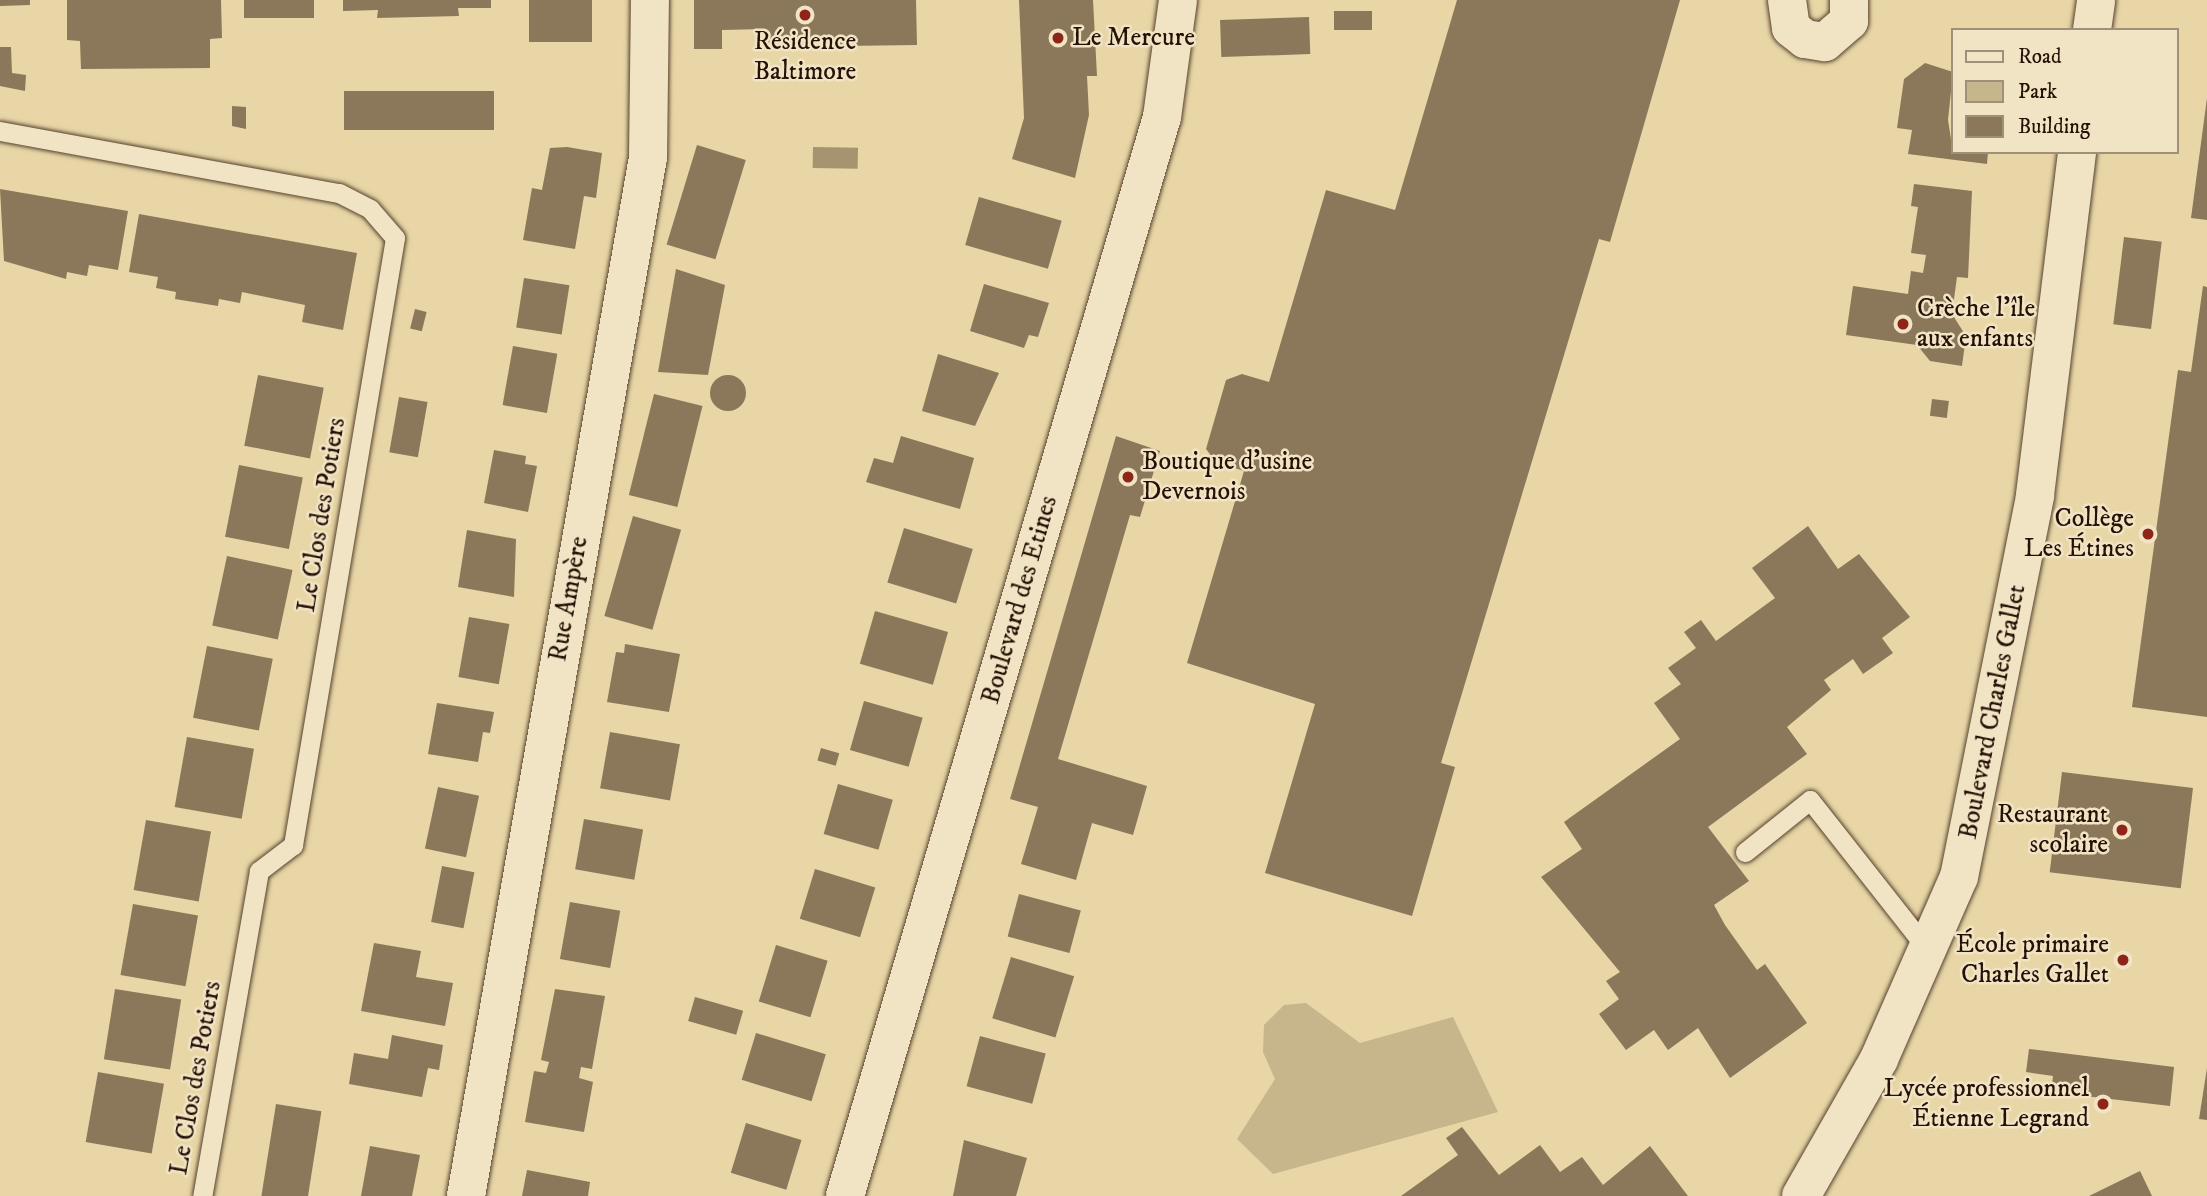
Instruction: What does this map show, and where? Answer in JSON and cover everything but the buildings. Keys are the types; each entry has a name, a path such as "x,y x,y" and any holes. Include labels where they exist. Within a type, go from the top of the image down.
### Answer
{"street":[{"name":"Rue Ampère","path":"466,1196 649,158 650,0"},
{"name":"Boulevard des Etines","path":"845,1196 1162,117 1178,0"},
{"path":"1787,0 1791,28 1815,42 1843,30 1849,0"},
{"path":"2092,28 2096,0"},
{"name":"Boulevard Charles Gallet","path":"1801,1196 1833,1149 1928,950 1959,877 1987,759 2035,495 2077,154"}],"lane":[{"name":"Le Clos des Potiers","path":"0,131 339,193 370,209 395,238 293,845 260,871 202,1196"},
{"path":"1745,852 1810,800 1928,950"}],"green space":[{"path":"1306,1003 1360,1043 1453,1017 1498,1112 1273,1174 1237,1139 1275,1079 1263,1052 1264,1025 1284,1005"}],"shaded area":[{"path":"813,147 858,148 858,169 813,168"}],"place":[{"name":"Résidence Baltimore","path":"805,15"},
{"name":"Le Mercure","path":"1058,38"},
{"name":"Crèche l'île aux enfants","path":"1903,324"},
{"name":"Boutique d'usine Devernois","path":"1128,477"},
{"name":"Collège Les Étines","path":"2148,534"},
{"name":"Restaurant scolaire","path":"2122,830"},
{"name":"École primaire Charles Gallet","path":"2123,960"},
{"name":"Lycée professionnel Étienne Legrand","path":"2103,1104"}]}
